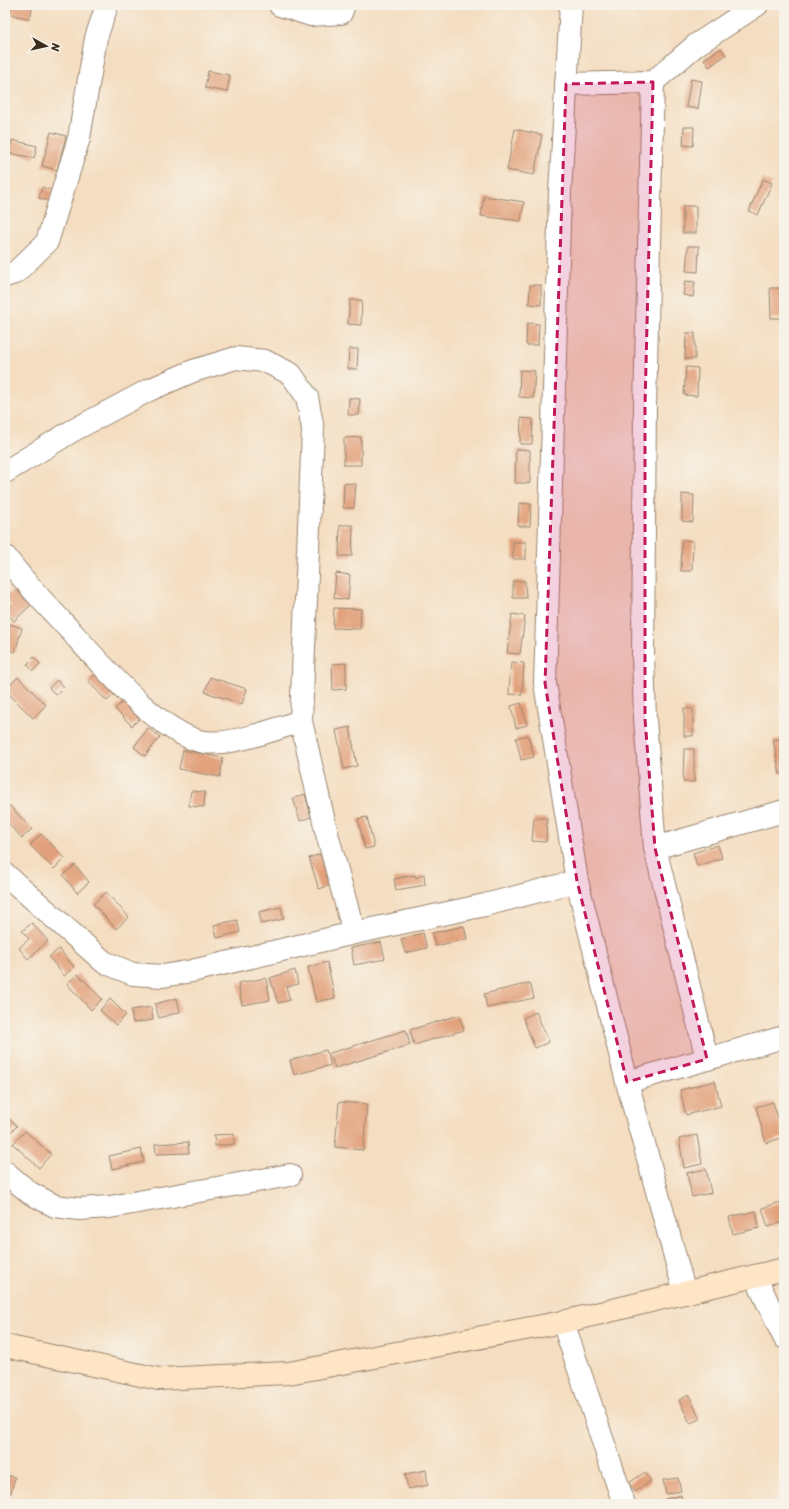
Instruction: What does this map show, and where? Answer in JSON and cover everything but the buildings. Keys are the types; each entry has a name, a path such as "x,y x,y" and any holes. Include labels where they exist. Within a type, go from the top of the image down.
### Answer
{"street":[{"path":"5,276 15,273 47,242 79,138 96,38 107,5"},
{"path":"280,5 311,15 341,13 344,5"},
{"path":"571,5 559,200 545,683 577,881 627,1082 685,1293"},
{"path":"566,84 653,82 696,45 757,5"},
{"path":"653,82 646,334 643,654 648,758 655,848 707,1059"},
{"path":"5,472 72,431 149,390 193,370 236,358 265,361 291,374 307,397 313,429 301,721 326,830 354,933"},
{"path":"5,556 94,657 135,699 167,725 188,737 204,742 225,742 301,721"},
{"path":"655,848 784,811"},
{"path":"5,874 104,962 133,974 162,976 192,971 354,933 485,905 577,881"},
{"path":"627,1082 784,1038"},
{"path":"5,1172 30,1193 55,1206 79,1209 110,1207 290,1175"},
{"path":"5,1346 159,1379 288,1373 563,1322 784,1269"},
{"path":"755,1276 784,1337"},
{"path":"563,1322 624,1504"}],"highlighted area":[{"path":"653,82 645,406 645,719 655,848 707,1059 627,1082 577,881 545,683 566,84"}]}
